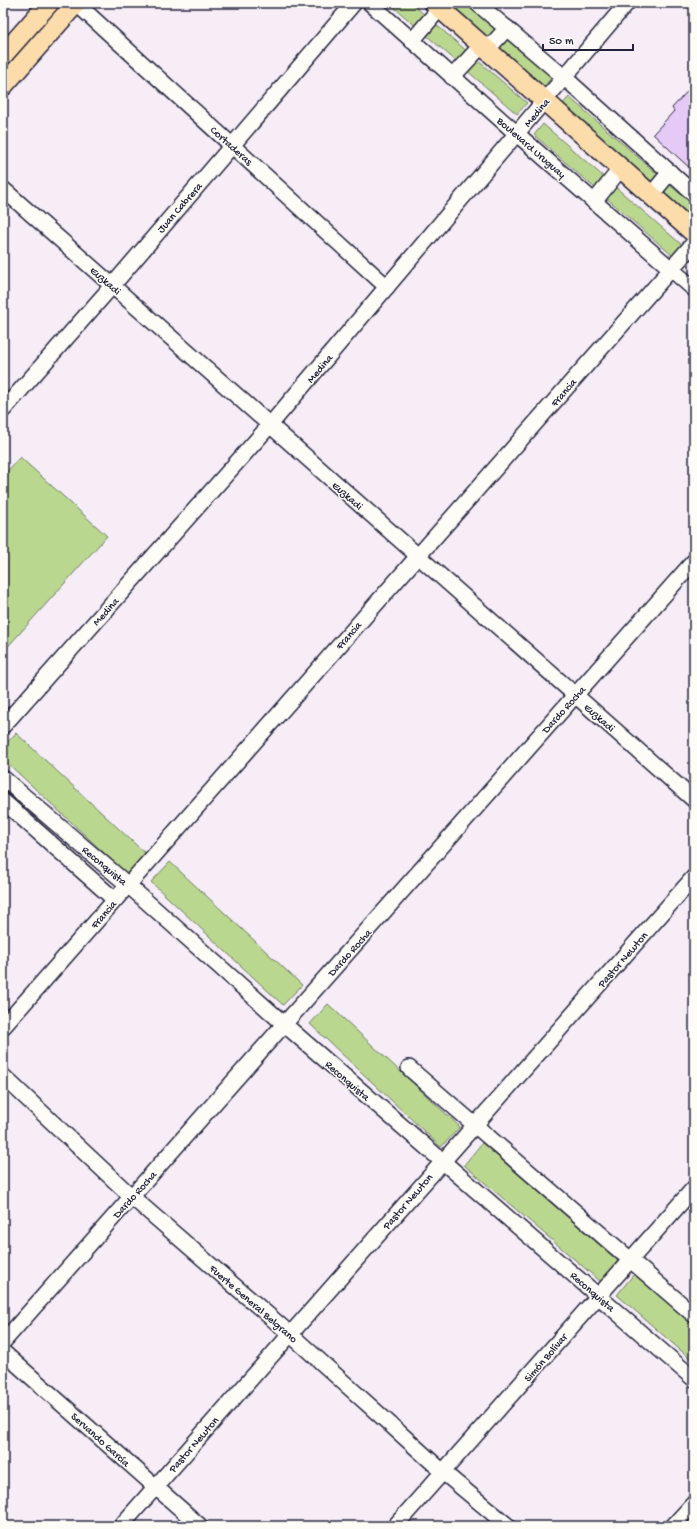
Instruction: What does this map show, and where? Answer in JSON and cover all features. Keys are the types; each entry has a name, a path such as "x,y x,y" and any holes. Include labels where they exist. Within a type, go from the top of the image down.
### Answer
{"main road":[{"path":"3,55 49,3"},
{"path":"3,86 76,3"},
{"path":"437,6 694,233"}],"street":[{"name":"Cortaderas","path":"76,3 387,287"},
{"name":"Juan Cabrera","path":"3,410 112,286 354,3"},
{"name":"Boulevard Uruguay","path":"370,3 694,290"},
{"path":"477,3 565,78 694,194"},
{"name":"Medina","path":"3,726 270,425 627,3"},
{"path":"412,41 437,6"},
{"path":"452,77 507,28"},
{"path":"594,202 621,168"},
{"path":"651,195 670,172"},
{"name":"Euzkadi","path":"3,189 694,800"},
{"name":"Francia","path":"3,1027 694,242"},
{"name":"Dardo Rocha","path":"3,1342 694,561"},
{"name":"Reconquista","path":"3,778 128,885 442,1162 694,1379"},
{"path":"3,801 115,900"},
{"name":"Pastor Newton","path":"121,1526 694,877"},
{"path":"409,1068 474,1126 694,1315"},
{"name":"Fuerte General Belgrano","path":"3,1076 132,1196 290,1334 443,1472 508,1526"},
{"name":"Simón Bolívar","path":"395,1526 694,1188"},
{"name":"Servando García","path":"3,1352 200,1526"},
{"path":"673,1526 694,1503"}],"green space":[{"path":"389,3 411,3 527,103 517,114"},
{"path":"445,3 467,3 552,77 543,88"},
{"path":"569,97 694,206 694,226 559,108"},
{"path":"543,124 682,245 673,256 534,135"},
{"path":"20,457 107,536 3,652 3,476"},
{"path":"16,733 148,856 129,876 3,759 3,747"},
{"path":"170,862 302,985 283,1005 151,882"},
{"path":"328,1004 460,1127 441,1147 310,1024"},
{"path":"482,1143 618,1261 601,1282 464,1165"},
{"path":"634,1274 694,1325 694,1362 617,1295"}],"building":[{"path":"694,84 694,172 653,134 674,111 672,108"}]}
